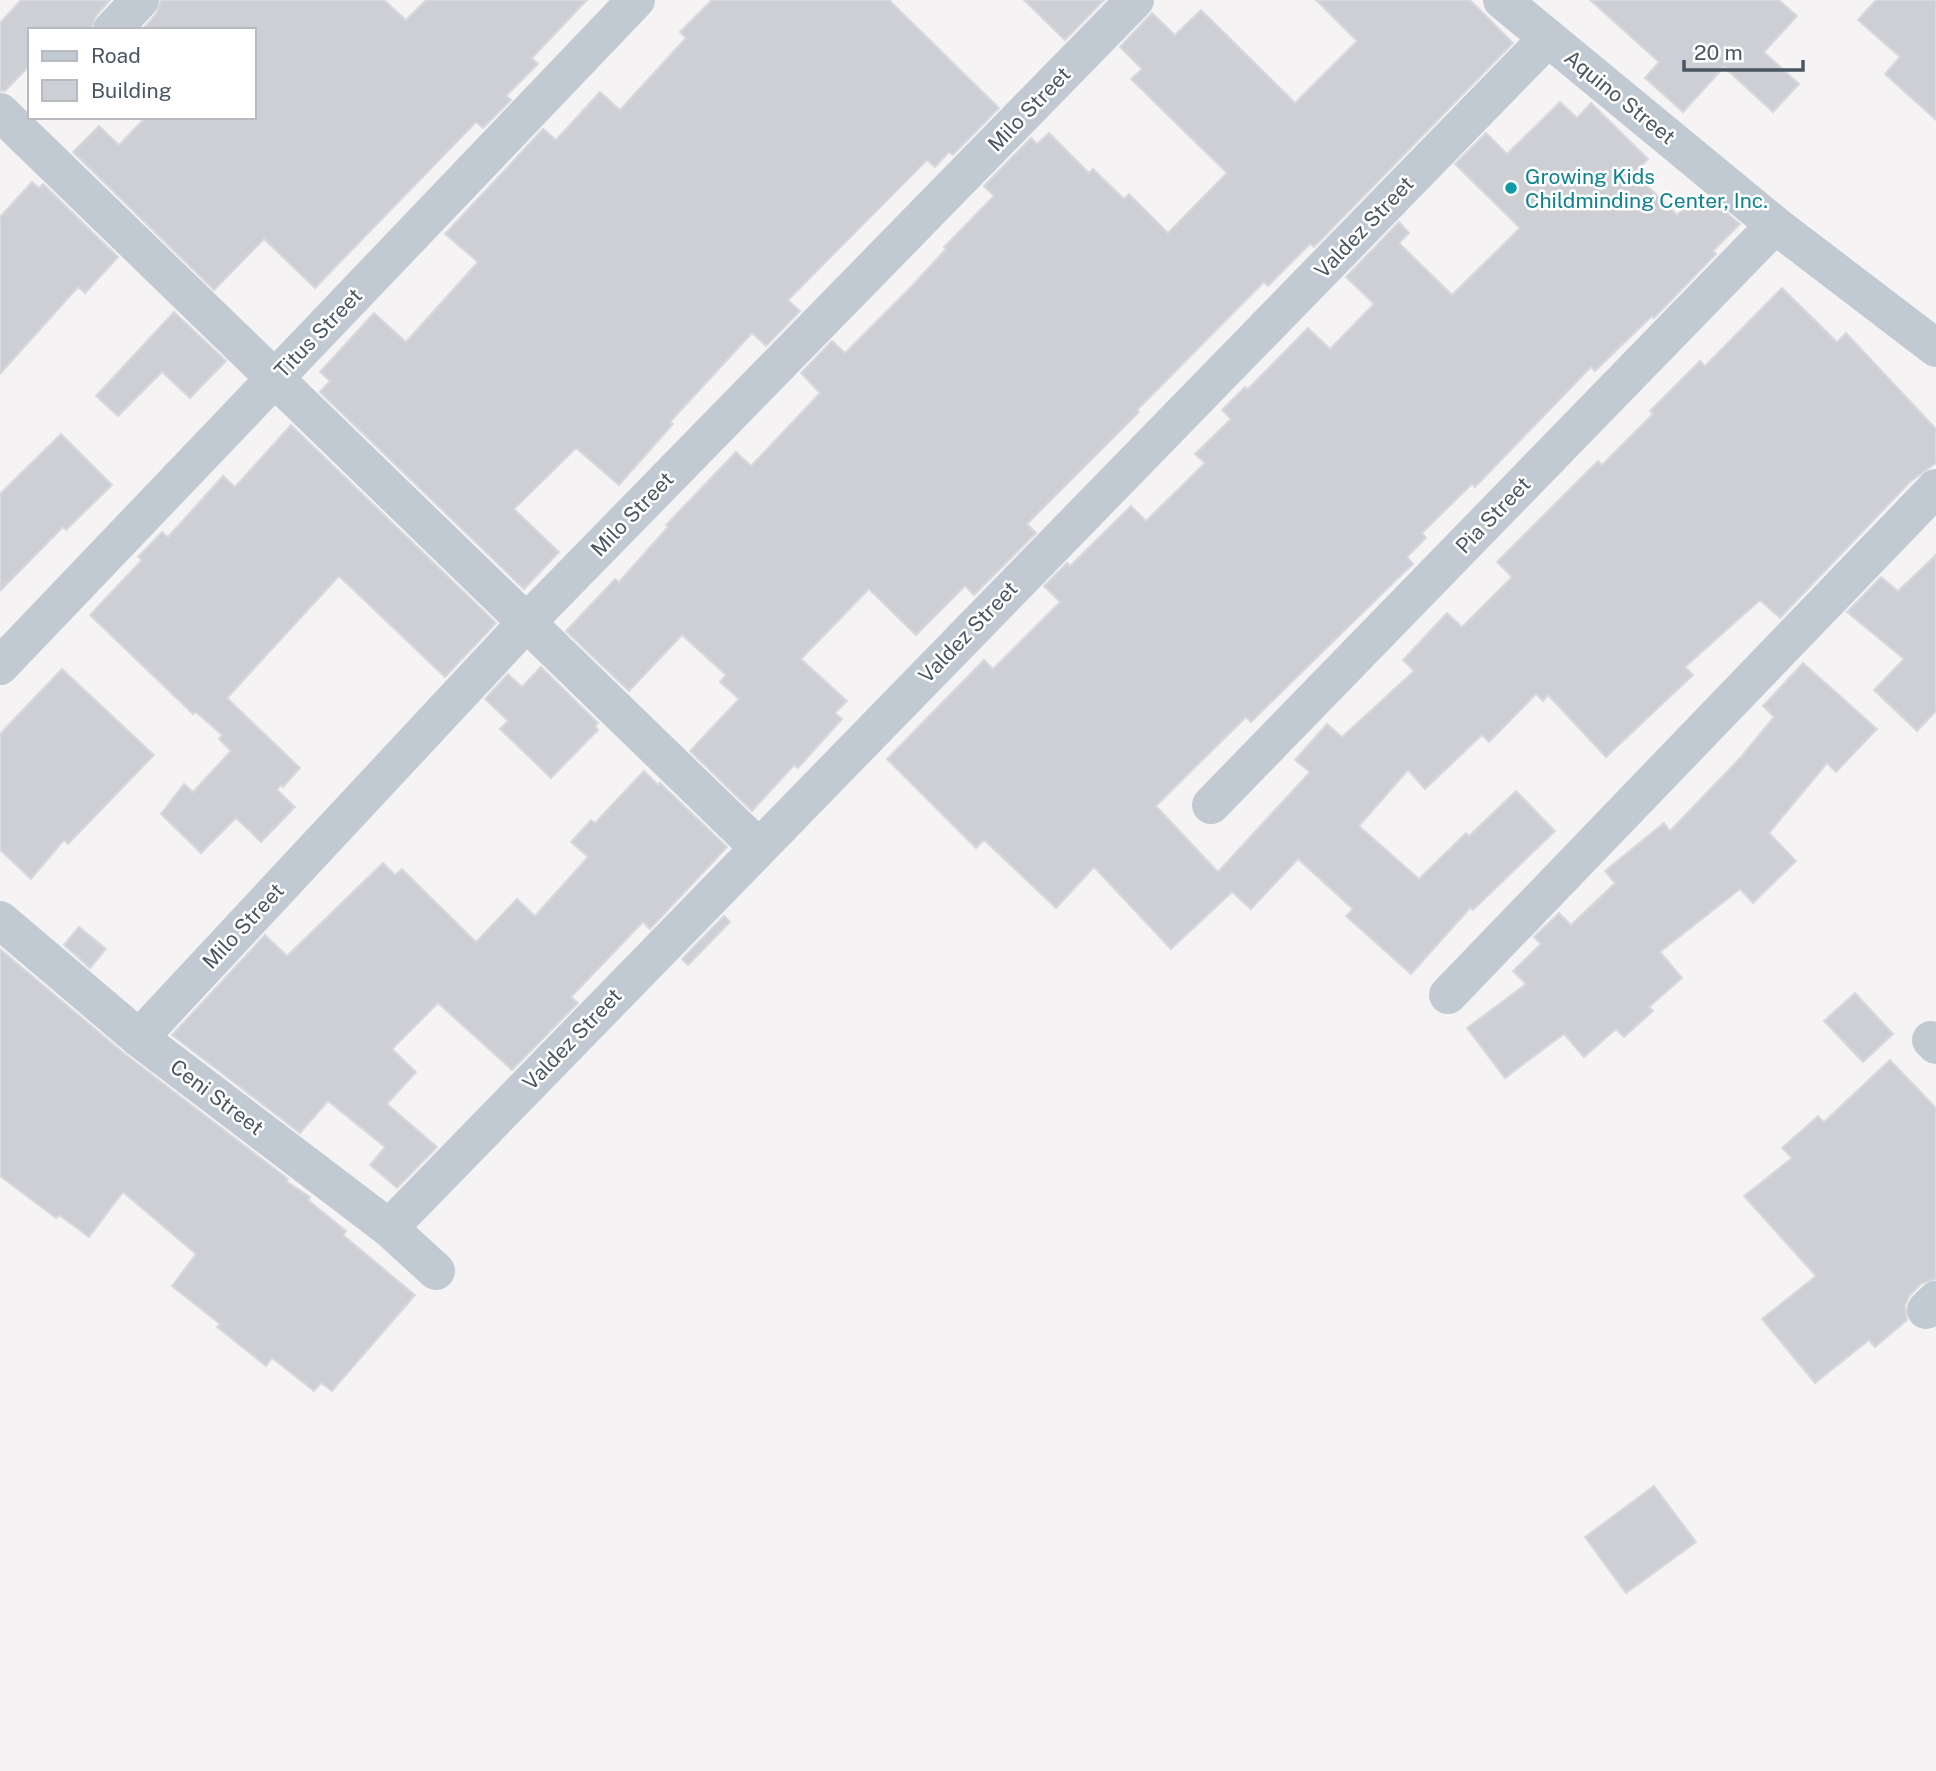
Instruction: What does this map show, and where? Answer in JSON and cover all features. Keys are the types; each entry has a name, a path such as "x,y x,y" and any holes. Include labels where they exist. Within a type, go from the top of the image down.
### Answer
{"street":[{"path":"113,28 140,0"},
{"name":"Titus Street","path":"0,666 636,0"},
{"name":"Milo Street","path":"139,1038 525,624 1135,0"},
{"name":"Aquino Street","path":"1502,0 1775,225 1936,348"},
{"name":"Valdez Street","path":"388,1228 1548,38"},
{"path":"12,125 525,624 758,846"},
{"name":"Pia Street","path":"1211,805 1775,225"},
{"path":"1448,995 1936,488"},
{"name":"Ceni Street","path":"0,920 139,1038 388,1228 436,1271"}],"building":[{"path":"21,0 110,0 96,16 92,28 28,28 28,67 5,91 0,91 0,23"},
{"path":"161,0 384,0 406,20 426,0 587,0 532,58 538,64 506,96 511,100 483,128 476,122 315,288 264,239 214,290 73,152 99,126 119,145 144,119 256,119 256,28 144,28 156,14"},
{"path":"712,0 889,0 999,108 953,155 949,152 935,167 927,160 788,300 800,311 766,346 752,333 670,422 673,424 619,485 576,448 514,509 559,552 524,589 320,392 330,381 320,372 374,313 406,342 478,262 445,234 543,129 556,140 600,92 620,110 686,38 680,32"},
{"path":"1024,0 1104,0 1065,40"},
{"path":"1316,0 1470,0 1513,43 1314,247 1310,244 1268,286 1264,282 1137,410 1139,412 1027,524 1036,533 974,595 965,586 916,635 869,589 801,659 847,701 835,713 842,719 798,768 794,765 752,811 690,751 739,699 720,682 726,675 682,635 629,691 566,631 615,579 619,582 668,527 666,525 736,452 751,466 820,393 801,373 832,341 845,353 912,286 946,249 944,247 994,196 984,186 1031,138 1037,144 1049,133 1089,173 1093,169 1124,199 1129,194 1168,233 1227,173 1131,79 1142,69 1120,47 1152,13 1175,35 1201,10 1295,103 1357,41"},
{"path":"1590,0 1779,0 1797,16 1764,52 1799,84 1773,112 1724,67 1683,112 1645,78 1659,62"},
{"path":"1876,0 1936,0 1936,120 1885,74 1900,57 1858,20"},
{"path":"1560,102 1577,118 1591,103 1648,159 1634,173 1677,215 1701,192 1740,224 1713,251 1716,254 1654,318 1652,316 1595,371 1591,367 1475,487 1472,484 1422,533 1426,538 1407,557 1413,564 1251,722 1246,717 1156,806 1218,872 1310,772 1295,760 1327,724 1342,737 1414,671 1403,660 1447,613 1462,627 1512,577 1497,562 1598,461 1602,465 1653,414 1650,411 1700,361 1705,366 1782,288 1837,342 1846,333 1936,429 1936,463 1910,482 1780,618 1760,600 1685,667 1693,675 1606,757 1548,695 1543,701 1536,694 1489,742 1482,735 1425,789 1408,770 1359,826 1419,879 1466,833 1469,836 1516,791 1555,831 1473,910 1470,908 1411,974 1346,916 1353,909 1298,859 1251,909 1232,892 1171,949 1094,867 1056,908 984,840 976,848 887,759 984,660 993,669 1060,602 1044,586 1067,563 1070,566 1131,506 1146,521 1205,463 1195,454 1231,419 1222,410 1245,387 1248,389 1308,328 1330,349 1374,304 1346,277 1399,222 1409,233 1399,243 1452,295 1520,228 1455,164 1486,133 1507,154"},
{"path":"32,182 39,188 43,184 118,257 85,293 78,287 0,374 0,217"},
{"path":"174,312 226,361 190,398 162,372 118,416 96,396"},
{"path":"291,425 496,623 445,677 339,576 227,698 300,768 277,790 295,807 261,842 236,818 201,853 161,814 184,784 193,792 231,751 219,739 222,735 196,712 193,714 90,615 142,560 138,557 162,532 168,537 223,476 235,487"},
{"path":"61,434 112,485 66,530 63,527 0,591 0,494"},
{"path":"1936,555 1936,711 1917,731 1874,690 1904,659 1847,612 1881,577 1898,591"},
{"path":"1803,663 1877,729 1836,772 1827,763 1769,833 1796,861 1753,903 1740,889 1660,952 1682,978 1649,1007 1653,1011 1624,1037 1616,1029 1584,1057 1564,1034 1505,1078 1467,1028 1526,984 1513,971 1541,944 1534,937 1536,935 1559,913 1571,925 1615,883 1605,871 1664,823 1670,831 1741,757 1774,717 1763,706"},
{"path":"541,667 598,723 595,726 598,730 551,778 500,729 508,721 485,699 508,674 522,687"},
{"path":"62,669 154,755 68,844 64,840 31,879 0,850 0,734"},
{"path":"644,771 727,847 650,929 643,922 571,997 578,1003 512,1070 438,1003 392,1049 416,1072 387,1104 437,1147 397,1188 370,1165 385,1147 328,1101 300,1133 172,1035 265,935 287,956 383,863 395,875 402,869 476,942 517,899 535,916 588,857 571,842 591,820 595,823"},
{"path":"724,916 730,922 688,965 682,959"},
{"path":"79,927 106,949 90,968 64,945"},
{"path":"0,949 126,1055 310,1197 308,1200 346,1231 343,1235 415,1295 332,1391 321,1383 314,1391 272,1358 266,1366 217,1327 220,1324 172,1286 196,1254 123,1192 89,1237 59,1215 56,1218 0,1176"},
{"path":"1855,993 1893,1034 1863,1062 1824,1021"},
{"path":"1890,1060 1936,1108 1936,1279 1921,1284 1910,1295 1905,1305 1907,1320 1875,1347 1869,1340 1815,1383 1762,1319 1816,1276 1744,1196 1792,1158 1782,1148 1818,1116 1824,1122"},
{"path":"1654,1486 1696,1542 1626,1593 1585,1537"}],"place":[{"name":"Growing Kids Childminding Center, Inc.","path":"1511,188"}]}
